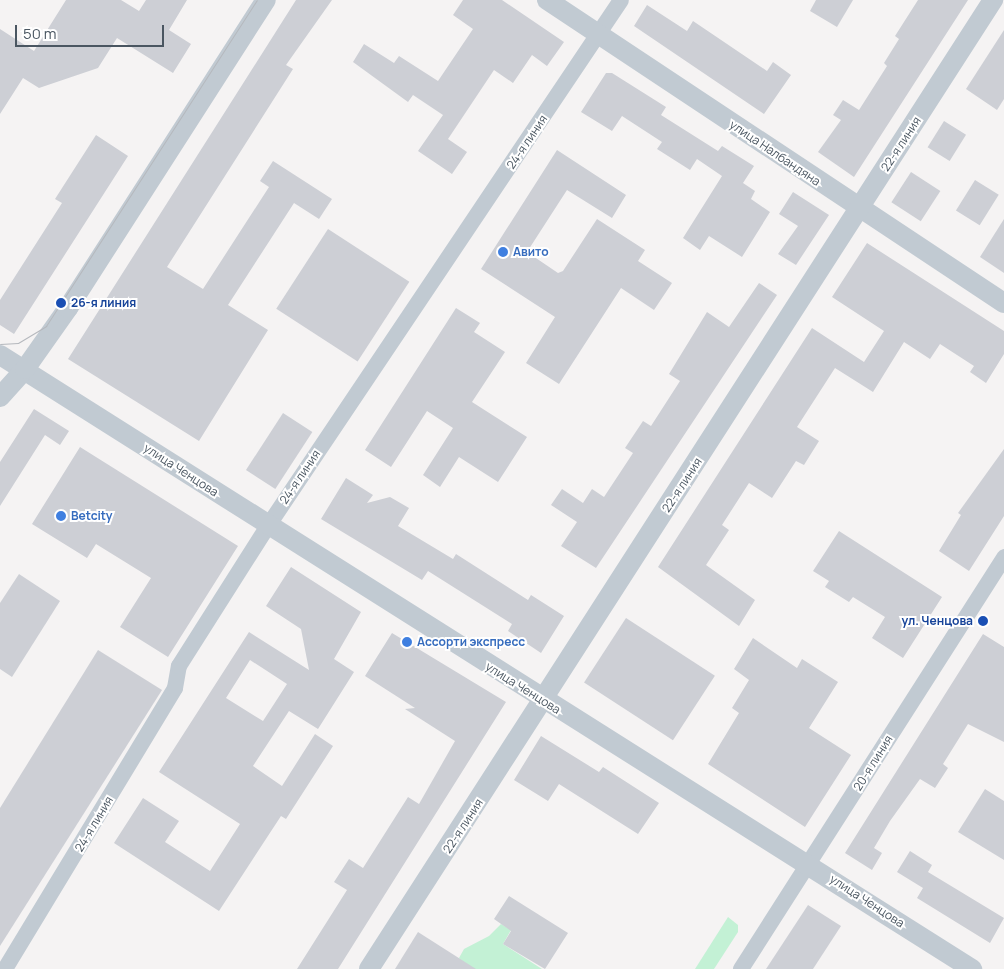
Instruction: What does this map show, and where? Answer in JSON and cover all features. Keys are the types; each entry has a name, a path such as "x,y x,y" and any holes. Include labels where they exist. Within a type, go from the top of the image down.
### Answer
{"street":[{"path":"0,397 25,370 266,0"},
{"name":"улица Налбандяна","path":"548,0 600,33 858,210 1004,303"},
{"name":"24-я линия","path":"5,969 175,688 180,666 268,526 621,0"},
{"name":"22-я линия","path":"369,969 544,701 993,0"},
{"name":"улица Ченцова","path":"0,355 544,701 809,863 972,969"},
{"name":"20-я линия","path":"741,969 1004,556"}],"green space":[{"path":"728,917 738,925 738,932 714,969 695,969"},
{"path":"501,924 511,930 503,944 542,969 466,969 459,958 464,949 489,936"}],"building":[{"path":"66,0 121,0 139,11 146,0 187,0 169,30 191,44 173,73 117,38 98,68 39,88 23,78 0,114 0,29 34,51"},
{"path":"296,0 332,0 286,65 293,69 167,267 203,289 269,187 260,181 273,161 332,199 319,219 294,203 228,305 268,330 199,441 68,359"},
{"path":"463,0 502,0 564,42 547,66 532,55 513,83 494,70 448,139 467,152 452,174 418,151 443,115 413,95 408,102 353,62 364,44 394,63 399,56 438,81 473,29 453,15"},
{"path":"816,0 853,0 837,27 810,11"},
{"path":"918,0 968,0 854,177 818,152 841,120 833,115 843,100 859,110 887,66 884,63 899,39 895,36"},
{"path":"647,5 687,31 693,21 767,71 773,62 791,75 764,114 634,26"},
{"path":"1004,30 1004,99 997,110 966,89"},
{"path":"606,73 612,73 666,107 661,115 718,151 722,146 754,166 743,183 755,191 751,199 770,212 742,257 709,236 700,250 683,238 722,176 697,159 690,170 657,149 662,142 622,116 612,131 581,112"},
{"path":"944,121 966,135 950,161 928,147"},
{"path":"96,135 128,156 14,334 0,325 0,300 62,203 55,199"},
{"path":"557,150 626,195 612,218 567,190 527,252 558,273 563,271 597,219 645,250 638,261 672,283 654,310 621,288 559,384 526,363 555,317 481,269"},
{"path":"911,172 940,191 921,221 891,202"},
{"path":"975,180 999,195 980,225 956,211"},
{"path":"793,192 829,215 796,265 778,254 798,226 779,214"},
{"path":"1004,219 1004,273 980,257"},
{"path":"328,229 409,282 358,362 276,309"},
{"path":"867,243 1004,331 1004,354 986,383 970,372 974,366 940,344 930,359 904,342 873,392 835,368 797,427 819,441 804,465 796,461 772,498 749,483 722,525 729,530 706,565 755,600 739,626 658,567 812,328 864,362 884,331 832,297"},
{"path":"759,283 777,295 596,568 561,546 577,522 551,505 562,489 583,503 592,489 604,497 633,453 625,448 643,421 651,426 680,381 669,374 707,312 729,327"},
{"path":"456,308 480,323 474,332 505,352 472,402 527,437 498,482 459,457 440,487 423,475 453,428 427,411 391,467 365,450"},
{"path":"34,409 69,431 60,445 45,435 0,506 0,462"},
{"path":"283,413 312,432 275,489 246,470"},
{"path":"80,447 238,546 168,657 120,627 151,578 96,544 87,558 32,524"},
{"path":"1004,449 1004,516 969,571 939,551 961,515 958,513"},
{"path":"346,478 373,495 367,503 390,497 409,508 398,526 453,559 456,554 528,600 531,595 564,616 541,653 508,631 512,624 428,571 422,580 321,519"},
{"path":"839,531 942,597 903,658 872,638 885,617 853,597 849,602 825,587 829,581 813,571"},
{"path":"291,567 361,612 334,659 354,672 318,729 289,711 253,766 282,786 315,734 333,746 286,819 281,816 219,911 114,843 143,798 179,821 165,842 210,871 240,824 159,772 249,632 309,670 301,629 266,606","holes":["250,660 287,684 263,721 226,698"]},
{"path":"19,574 60,601 12,677 0,669 0,603"},
{"path":"626,618 715,676 673,740 584,683"},
{"path":"392,633 506,702 338,969 297,969 347,890 334,882 349,859 363,868 408,797 419,804 455,741 405,709 415,708 365,676"},
{"path":"983,634 1004,647 1004,742 968,724 943,764 948,768 935,788 920,779 890,821 874,848 882,853 872,870 845,853"},
{"path":"753,638 797,668 802,659 838,682 809,728 851,755 805,827 708,764 739,713 732,708 749,680 734,669"},
{"path":"98,650 162,690 0,946 0,808"},
{"path":"541,736 599,772 603,767 659,803 638,834 559,784 548,801 514,780"},
{"path":"985,789 1004,801 1004,860 958,832"},
{"path":"910,851 932,865 928,872 1004,918 990,943 917,898 923,888 897,872"},
{"path":"509,896 568,933 545,969 503,944 511,931 494,919"},
{"path":"808,905 841,926 813,969 766,969"},
{"path":"418,932 476,969 395,969"}],"tram line":[{"path":"0,344 18,343 46,326 257,0"}],"place":[{"name":"Авито","path":"503,252"},
{"name":"26-я линия","path":"61,303"},
{"name":"Betcity","path":"61,516"},
{"name":"ул. Ченцова","path":"983,621"},
{"name":"Ассорти экспресс","path":"407,642"}]}
